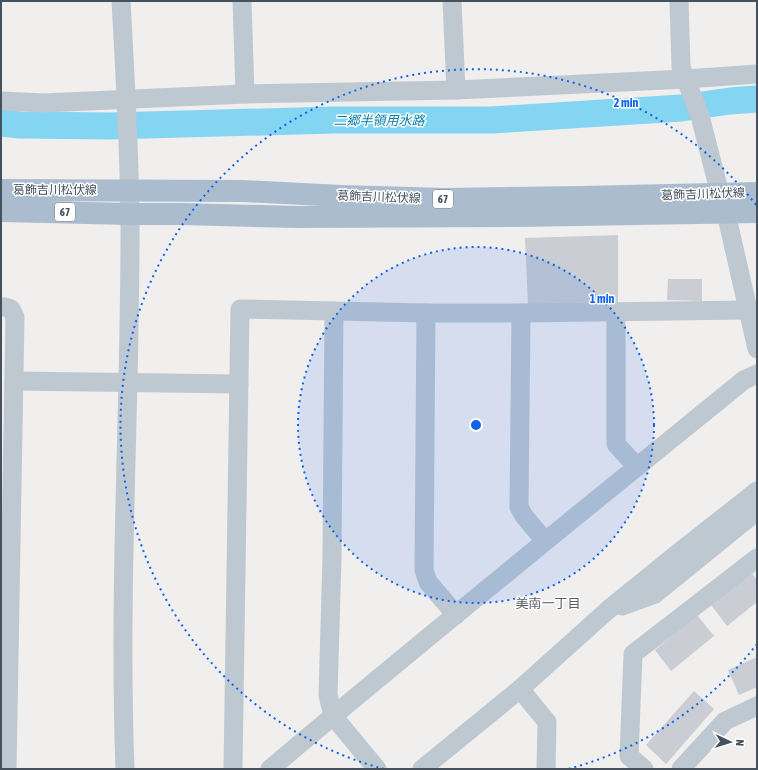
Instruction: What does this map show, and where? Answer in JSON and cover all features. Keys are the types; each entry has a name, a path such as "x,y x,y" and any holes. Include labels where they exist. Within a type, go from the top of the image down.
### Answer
{"main road":[{"name":"葛飾吉川松伏線","path":"1,190 243,191 444,199 723,204 757,212"},
{"name":"葛飾吉川松伏線","path":"1,211 297,217 456,217 723,204 757,193"}],"street":[{"path":"121,1 130,214 122,641 125,769"},
{"path":"242,1 245,94"},
{"path":"452,1 456,90"},
{"path":"679,1 681,67 700,116 723,204 757,349"},
{"path":"1,91 1,101 126,104 245,94 687,84 757,74"},
{"path":"1,307 11,309 15,318 5,636 7,769"},
{"path":"233,769 240,310 426,314 748,310"},
{"path":"334,311 332,558 328,695 333,716 378,769"},
{"path":"616,312 616,444 637,467"},
{"path":"521,313 519,507 524,516 545,541"},
{"path":"426,314 424,570 428,582 456,615"},
{"path":"270,769 545,541 744,380 757,374"},
{"path":"14,381 239,384"},
{"path":"434,765 608,610 757,491"},
{"path":"608,610 656,594 757,511"},
{"path":"644,769 629,756 633,654 757,558"},
{"path":"520,689 547,722 546,769"},
{"path":"681,769 725,721 757,706"}],"building":[{"path":"618,235 618,302 528,304 525,238"},
{"path":"668,279 702,279 702,301 667,300"},
{"path":"752,573 757,580 757,602 727,626 711,605"},
{"path":"697,615 714,636 671,671 655,650"},
{"path":"757,657 757,687 739,695 728,670"},
{"path":"694,691 714,709 666,764 646,745"}],"waterway":[{"name":"二郷半領用水路","path":"1,123 20,125 109,126 334,120 492,120 681,108 757,99"}],"district":[{"name":"美南一丁目","path":"548,603"}]}
